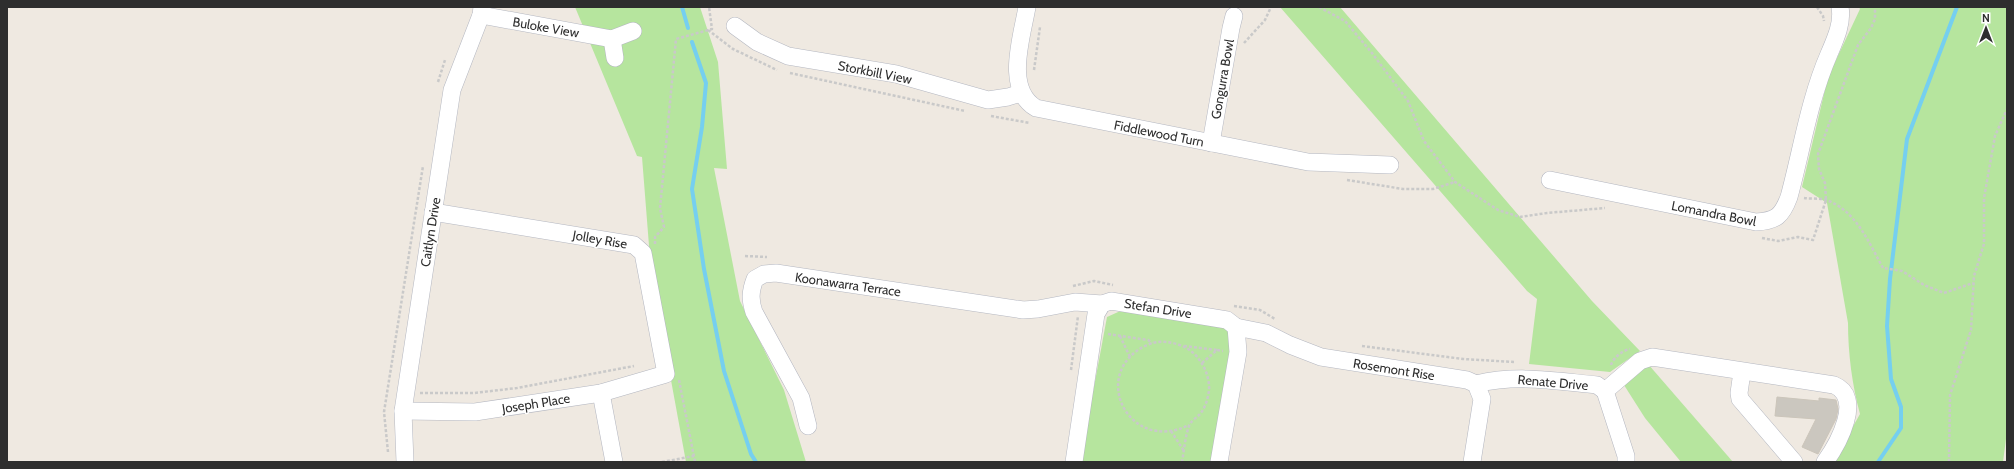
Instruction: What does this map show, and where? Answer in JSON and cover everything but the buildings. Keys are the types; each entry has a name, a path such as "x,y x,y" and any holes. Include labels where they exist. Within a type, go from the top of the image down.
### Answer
{"street":[{"path":"1021,93 1017,78 1027,7"},
{"name":"Lomandra Bowl","path":"1550,180 1756,222 1768,221 1777,218 1782,212 1789,197 1818,78 1837,34 1841,13 1840,7"},
{"name":"Buloke View","path":"481,11 612,39"},
{"name":"Caitlyn Drive","path":"405,462 403,411 452,90 481,11"},
{"name":"Gongurra Bowl","path":"1211,143 1230,28 1234,16"},
{"name":"Storkbill View","path":"735,26 757,42 788,56 896,74 958,93 988,100 1008,98 1021,93"},
{"path":"615,58 612,39 633,31"},
{"name":"Fiddlewood Turn","path":"1021,93 1029,104 1036,108 1308,162 1390,165"},
{"name":"Jolley Rise","path":"434,212 634,245 643,253 671,374"},
{"name":"Koonawarra Terrace","path":"808,426 801,398 752,306 751,294 755,279 764,274 776,273 1023,310 1038,309 1075,302 1102,304"},
{"name":"Stefan Drive","path":"1102,304 1111,300 1227,320 1236,327"},
{"path":"1074,462 1096,314 1102,304"},
{"path":"1219,462 1238,352 1236,327"},
{"name":"Rosemont Rise","path":"1236,327 1266,333 1290,345 1321,357 1467,380 1476,384"},
{"path":"1626,462 1626,456 1605,391 1640,361 1652,358 1834,385 1844,391 1848,414 1845,425 1825,462"},
{"path":"1742,372 1739,393 1740,399 1794,462"},
{"name":"Joseph Place","path":"403,411 475,412 601,393 671,374"},
{"name":"Renate Drive","path":"1476,384 1495,380 1522,378 1597,385 1605,391"},
{"path":"1472,462 1482,399 1476,384"},
{"path":"601,393 614,462"}],"path":[{"path":"654,249 655,237 664,226 660,208 676,39 712,29 709,7"},
{"path":"1244,44 1252,33 1265,20 1271,7"},
{"path":"1319,7 1345,21 1372,53 1408,101 1424,141 1455,182 1498,210 1520,217"},
{"path":"1826,200 1825,182 1819,169 1818,154 1858,45 1871,28 1875,19 1875,7"},
{"path":"1034,75 1040,22"},
{"path":"954,109 958,93"},
{"path":"1950,462 1950,395 1971,330 1973,283 1984,244 1984,198 1995,136 2007,109"},
{"path":"1789,197 1826,200 1843,209 1861,229 1883,268 1902,271 1924,285 1944,293 1973,283"},
{"path":"745,256 772,258"},
{"path":"1068,286 1094,281 1118,286"},
{"path":"1228,305 1260,310 1279,321"},
{"path":"1076,329 1148,340 1152,343"},
{"path":"1120,336 1130,357"},
{"path":"1182,346 1192,351 1202,363 1208,378 1209,390 1205,405 1200,414 1189,425 1171,431 1156,432 1141,426 1134,422 1120,401 1118,386 1120,374 1130,357 1138,350 1152,343 1167,342 1182,346 1217,350"},
{"path":"1355,346 1463,359 1515,362"},
{"path":"1610,372 1612,360 1626,350 1634,349"},
{"path":"420,393 474,393 517,388 637,365"},
{"path":"671,374 680,382 695,462"},
{"path":"1182,462 1189,425"},
{"path":"1171,431 1184,451"},
{"path":"662,462 694,456"}],"green space":[{"path":"575,7 700,7 718,62 727,169 714,168 740,301 784,390 806,462 686,462 651,271 642,157 637,156"},
{"path":"1280,7 1340,7 1592,301 1640,351 1610,372 1529,364 1537,299 1527,291"},
{"path":"1859,7 2007,7 2007,431 2003,462 1833,462 1860,414 1851,369 1848,323 1827,203 1802,187 1828,77 1860,9"},
{"path":"1127,308 1221,324 1234,338 1216,462 1080,462 1107,317"},
{"path":"1648,364 1733,462 1681,462 1645,418 1624,385"}],"waterway":[{"path":"682,7 688,28"},
{"path":"1878,462 1901,428 1901,407 1891,379 1887,326 1890,279 1907,139 1957,7"},
{"path":"692,42 706,83 702,127 692,189 704,269 724,371 751,454 756,462"}]}
